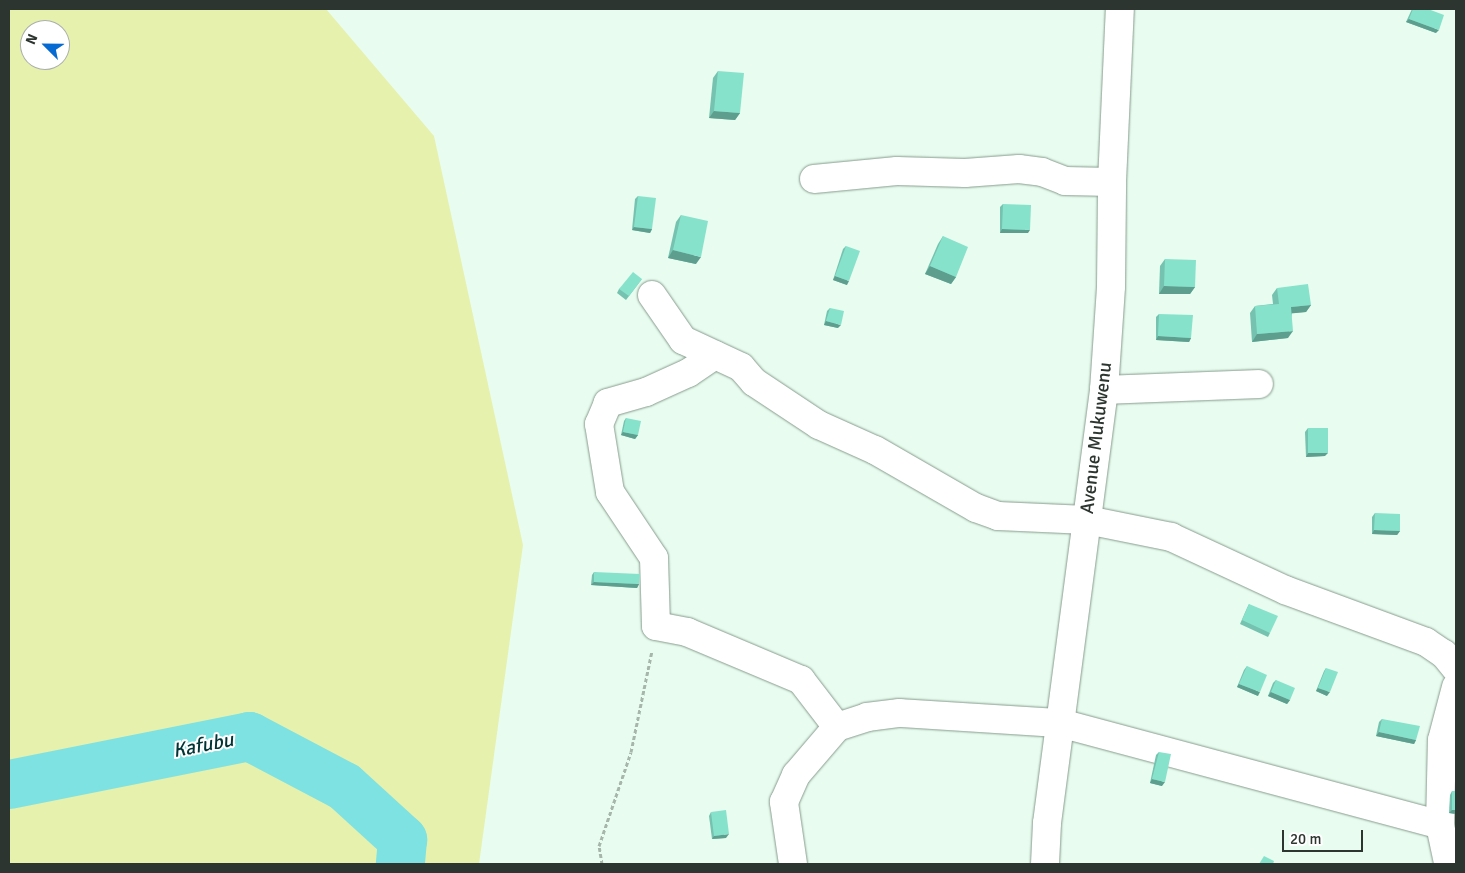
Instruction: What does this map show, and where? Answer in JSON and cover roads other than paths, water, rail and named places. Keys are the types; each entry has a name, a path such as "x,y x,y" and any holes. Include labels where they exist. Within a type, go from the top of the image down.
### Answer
{"street":[{"name":"Avenue Mukuwenu","path":"1045,864 1047,823 1104,390 1111,286 1112,182 1120,9"},
{"path":"814,179 897,171 965,174 1019,169 1042,172 1064,181 1112,182"},
{"path":"652,295 677,335 742,367 754,382 818,425 875,450 976,508 998,516 1088,520 1171,537 1285,590 1426,642 1444,654 1456,670"},
{"path":"715,355 688,373 646,392 608,403 601,413 599,424 610,492 654,558 656,626 695,635 801,680 837,727"},
{"path":"1104,390 1260,384"},
{"path":"1448,864 1440,825 1442,740 1456,687"},
{"path":"793,864 784,802 789,786 837,727 867,717 900,713 1060,724 1440,825"}],"waterway":[{"name":"Kafubu","path":"9,784 249,736 344,786 402,839 400,864"}]}
